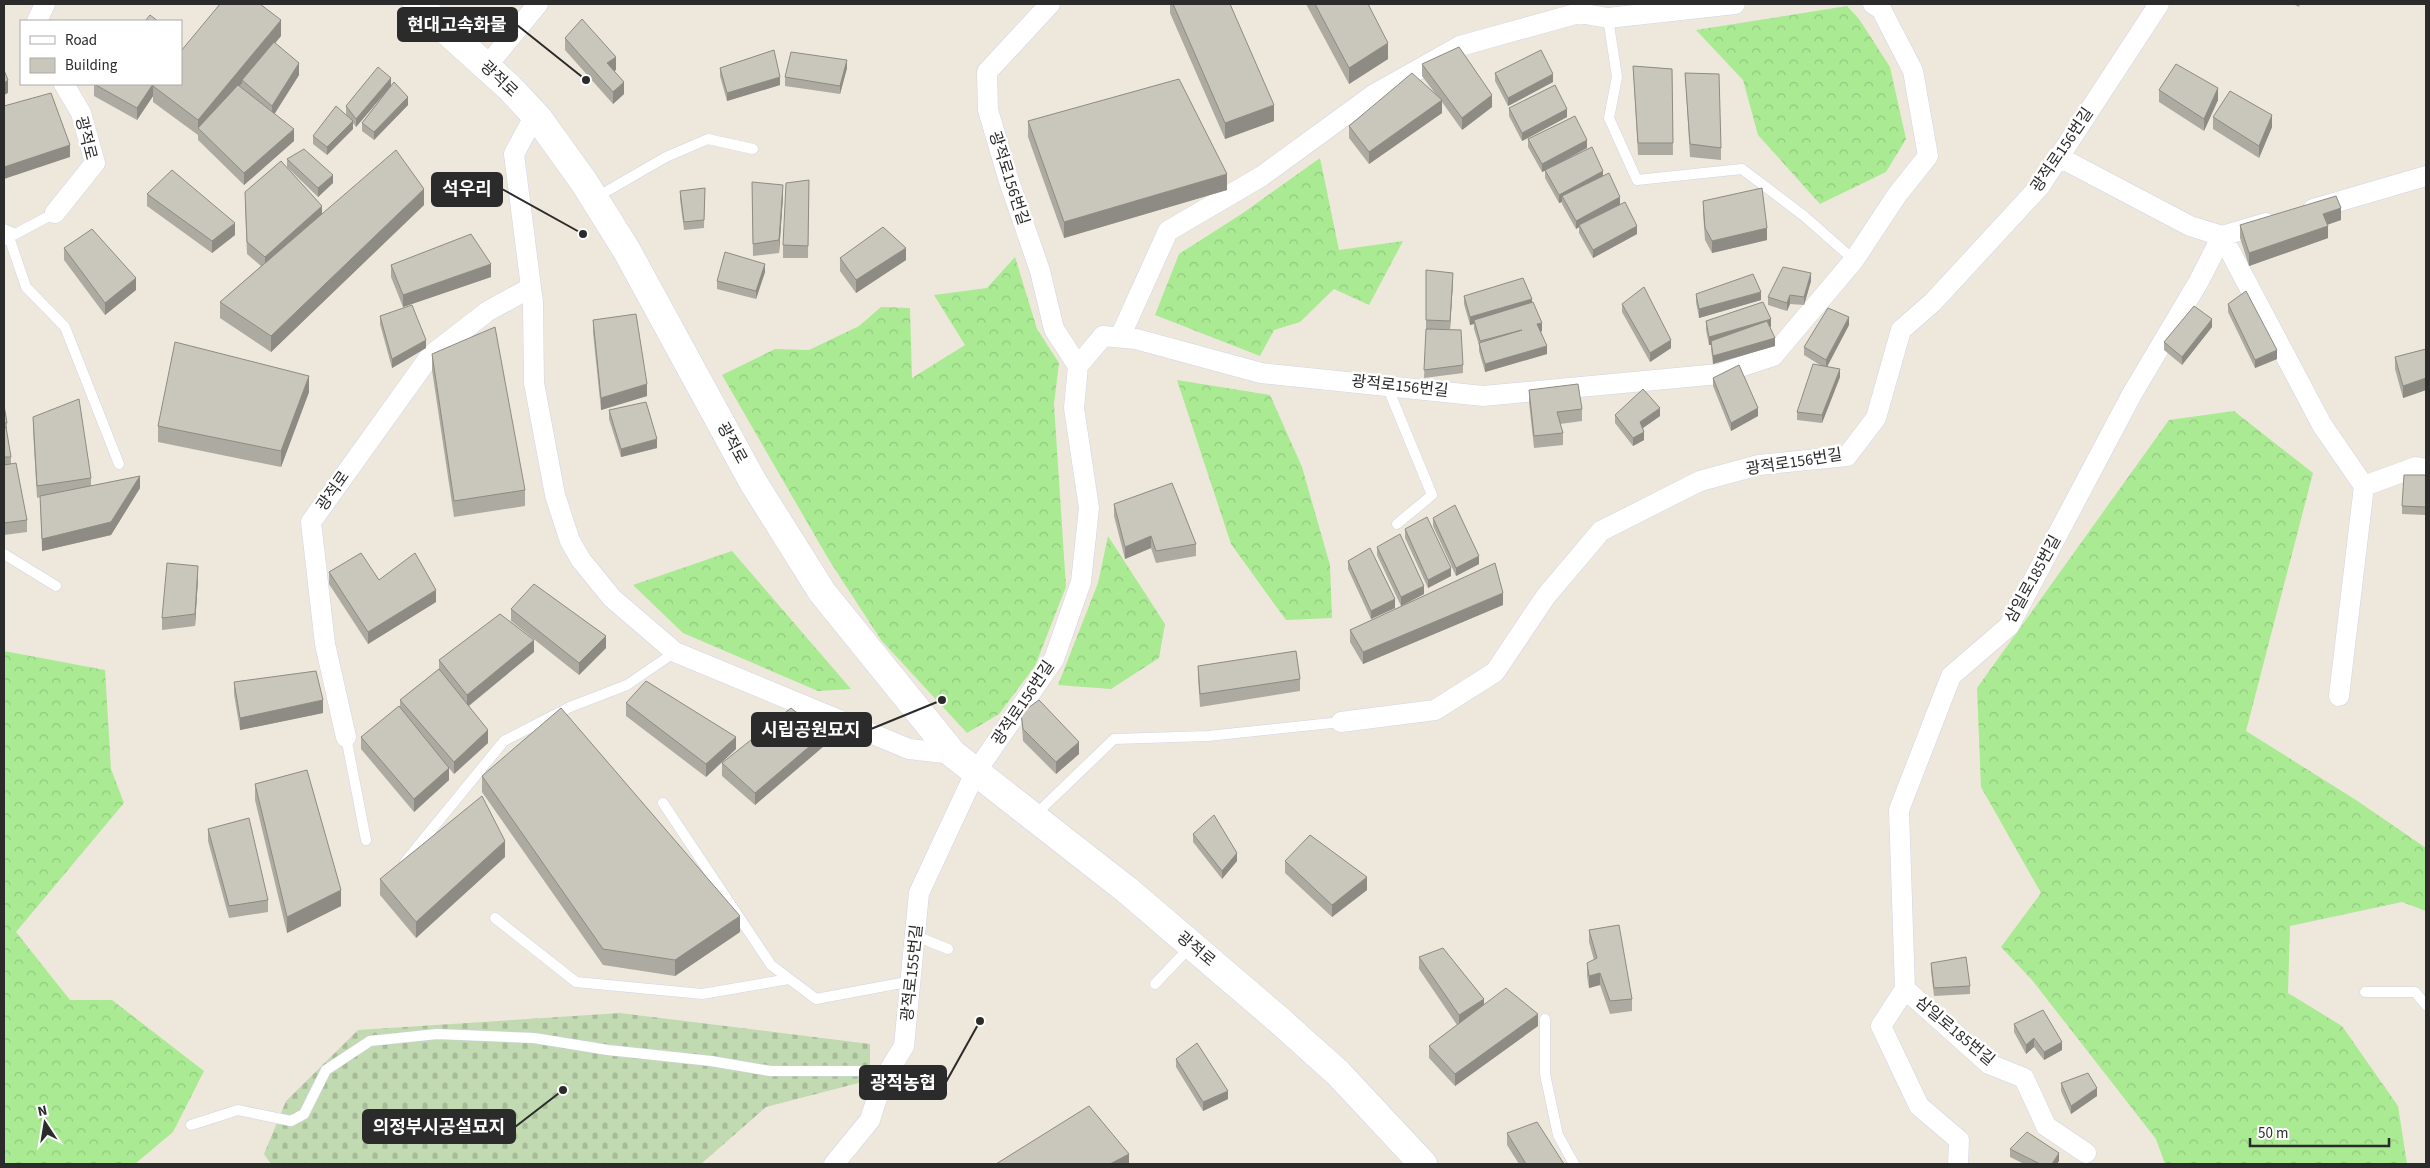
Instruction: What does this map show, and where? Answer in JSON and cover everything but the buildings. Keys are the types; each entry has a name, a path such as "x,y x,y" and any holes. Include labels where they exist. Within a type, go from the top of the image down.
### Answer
{"main road":[{"name":"광적로","path":"417,4 535,115 594,198 627,251 753,482 822,592 953,754 1127,890 1192,945 1338,1073 1423,1164"}],"street":[{"path":"37,20 45,4"},
{"path":"486,67 538,4"},
{"name":"광적로156번길","path":"1050,4 987,72 988,110 1008,178 1040,271 1054,329 1078,366"},
{"path":"1120,337 1168,231 1262,176 1372,95 1460,46 1580,14 1735,4"},
{"name":"광적로156번길","path":"975,773 1054,659 1081,582 1089,508 1074,408 1078,366 1103,336 1136,339 1261,373 1483,396 1719,374 1773,356 1854,260 1897,195 1928,156 1913,71 1881,9 1873,4"},
{"name":"광적로156번길","path":"1341,722 1435,710 1496,672 1546,596 1601,531 1700,481 1758,464 1847,456 1876,418 1901,330 1933,302 2040,186 2159,4"},
{"name":"광적로","path":"56,213 96,163 81,113 65,85"},
{"path":"535,115 514,154 533,303 534,383 553,487 570,541 581,560 612,598 675,652 909,749 953,754"},
{"path":"2058,157 2190,226 2222,236 2426,176"},
{"path":"2222,236 2322,425 2364,486 2339,696"},
{"name":"삼일로185번길","path":"1958,1164 1958,1140 1919,1106 1881,1026 1905,989 1899,810 1951,676 2010,626 2132,394 2198,282 2222,236"},
{"name":"광적로","path":"346,737 325,644 311,522 430,356 488,312 530,288"},
{"path":"2364,486 2416,467 2426,469"},
{"name":"광적로155번길","path":"834,1164 870,1120 882,1082 904,1046 912,981 919,893 975,773"},
{"name":"삼일로185번길","path":"1905,989 1989,1064 2024,1078 2046,1126 2086,1153"}],"lane":[{"path":"1617,13 1616,77 1609,118 1637,180 1742,169 1804,216 1854,260"},
{"path":"594,198 666,157 708,139 753,149"},
{"path":"56,213 8,235 26,287 65,328 118,464"},
{"path":"1387,385 1432,495 1397,524"},
{"path":"4,554 56,586"},
{"path":"403,864 504,742 570,706 627,685 675,652"},
{"path":"1033,817 1114,739 1208,736 1341,722"},
{"path":"346,737 366,840"},
{"path":"663,803 771,965 816,999 912,981"},
{"path":"495,918 576,982 702,994 789,979"},
{"path":"916,936 948,949"},
{"path":"1156,984 1192,945"},
{"path":"2365,992 2415,992 2426,1005"},
{"path":"1545,1019 1545,1074 1558,1134 1574,1164"},
{"path":"190,1125 238,1110 291,1121 304,1114 326,1070 370,1042 438,1034 534,1038 608,1050 711,1061 770,1071 888,1071"}],"green space":[{"path":"1847,6 1859,19 1890,67 1906,139 1886,172 1820,204 1758,135 1743,80 1696,30"},
{"path":"1320,158 1339,250 1403,241 1369,305 1334,289 1300,322 1274,330 1260,356 1155,315 1179,254 1243,213"},
{"path":"1015,257 1037,329 1059,363 1054,404 1066,587 1035,666 999,714 967,733 881,640 829,560 722,375 775,349 809,350 859,326 881,307 910,308 912,378 965,345 934,295 987,288"},
{"path":"1177,380 1270,395 1302,467 1330,565 1332,618 1286,620 1231,544"},
{"path":"2234,411 2313,473 2246,731 2356,800 2426,848 2426,911 2402,902 2290,926 2288,993 2342,1026 2398,1106 2407,1164 2165,1164 2156,1139 2032,980 2001,947 2041,893 1981,787 1977,688 2169,420"},
{"path":"1108,536 1165,624 1159,658 1111,689 1058,685 1098,583"},
{"path":"732,551 851,689 818,691 683,633 633,585"},
{"path":"4,651 105,670 111,769 124,803 16,932 70,1000 112,1000 204,1071 173,1132 135,1164 4,1164"},
{"path":"620,1013 870,1044 870,1080 766,1107 701,1164 271,1164 264,1154 286,1101 358,1030"}],"place":[{"name":"현대고속화물","path":"586,80"},
{"name":"석우리","path":"583,234"},
{"name":"시립공원묘지","path":"942,700"},
{"name":"광적농협","path":"980,1021"},
{"name":"의정부시공설묘지","path":"563,1090"}]}
